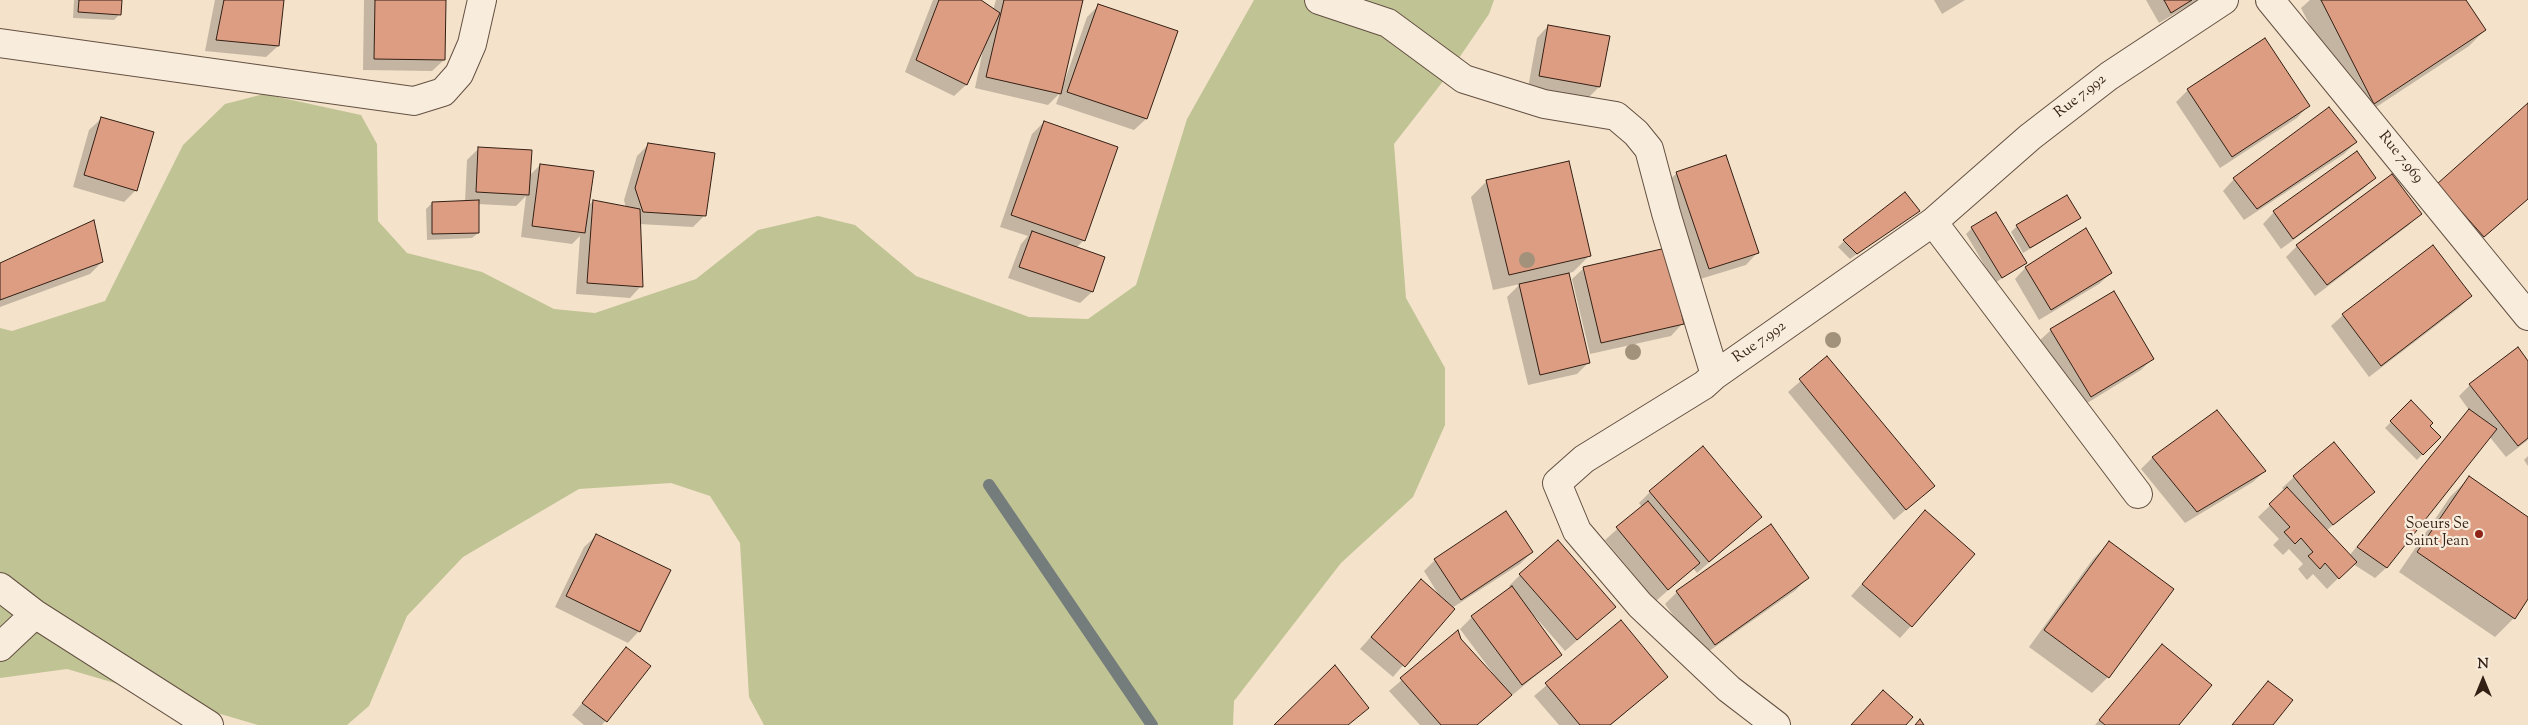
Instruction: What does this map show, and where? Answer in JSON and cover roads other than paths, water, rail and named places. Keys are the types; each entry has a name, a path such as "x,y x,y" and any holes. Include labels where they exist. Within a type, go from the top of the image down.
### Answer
{"street":[{"path":"0,43 414,101 443,92 459,74 472,44 482,0"},
{"path":"1319,0 1388,22 1464,79 1544,104 1616,116 1636,133 1650,149 1666,213 1715,375"},
{"name":"Rue 7.992","path":"1776,725 1729,689 1640,605 1577,531 1557,483 1584,459 1704,385 1715,375 1933,222 2030,137 2109,76 2224,0"},
{"name":"Rue 7.969","path":"2270,0 2528,316"},
{"path":"1933,222 2138,494"},
{"path":"0,587 36,614 209,725"},
{"path":"0,647 36,614"}],"waterway":[{"path":"989,485 1152,725"}],"place":[{"name":"Soeurs Se Saint Jean","path":"2479,534"}]}
